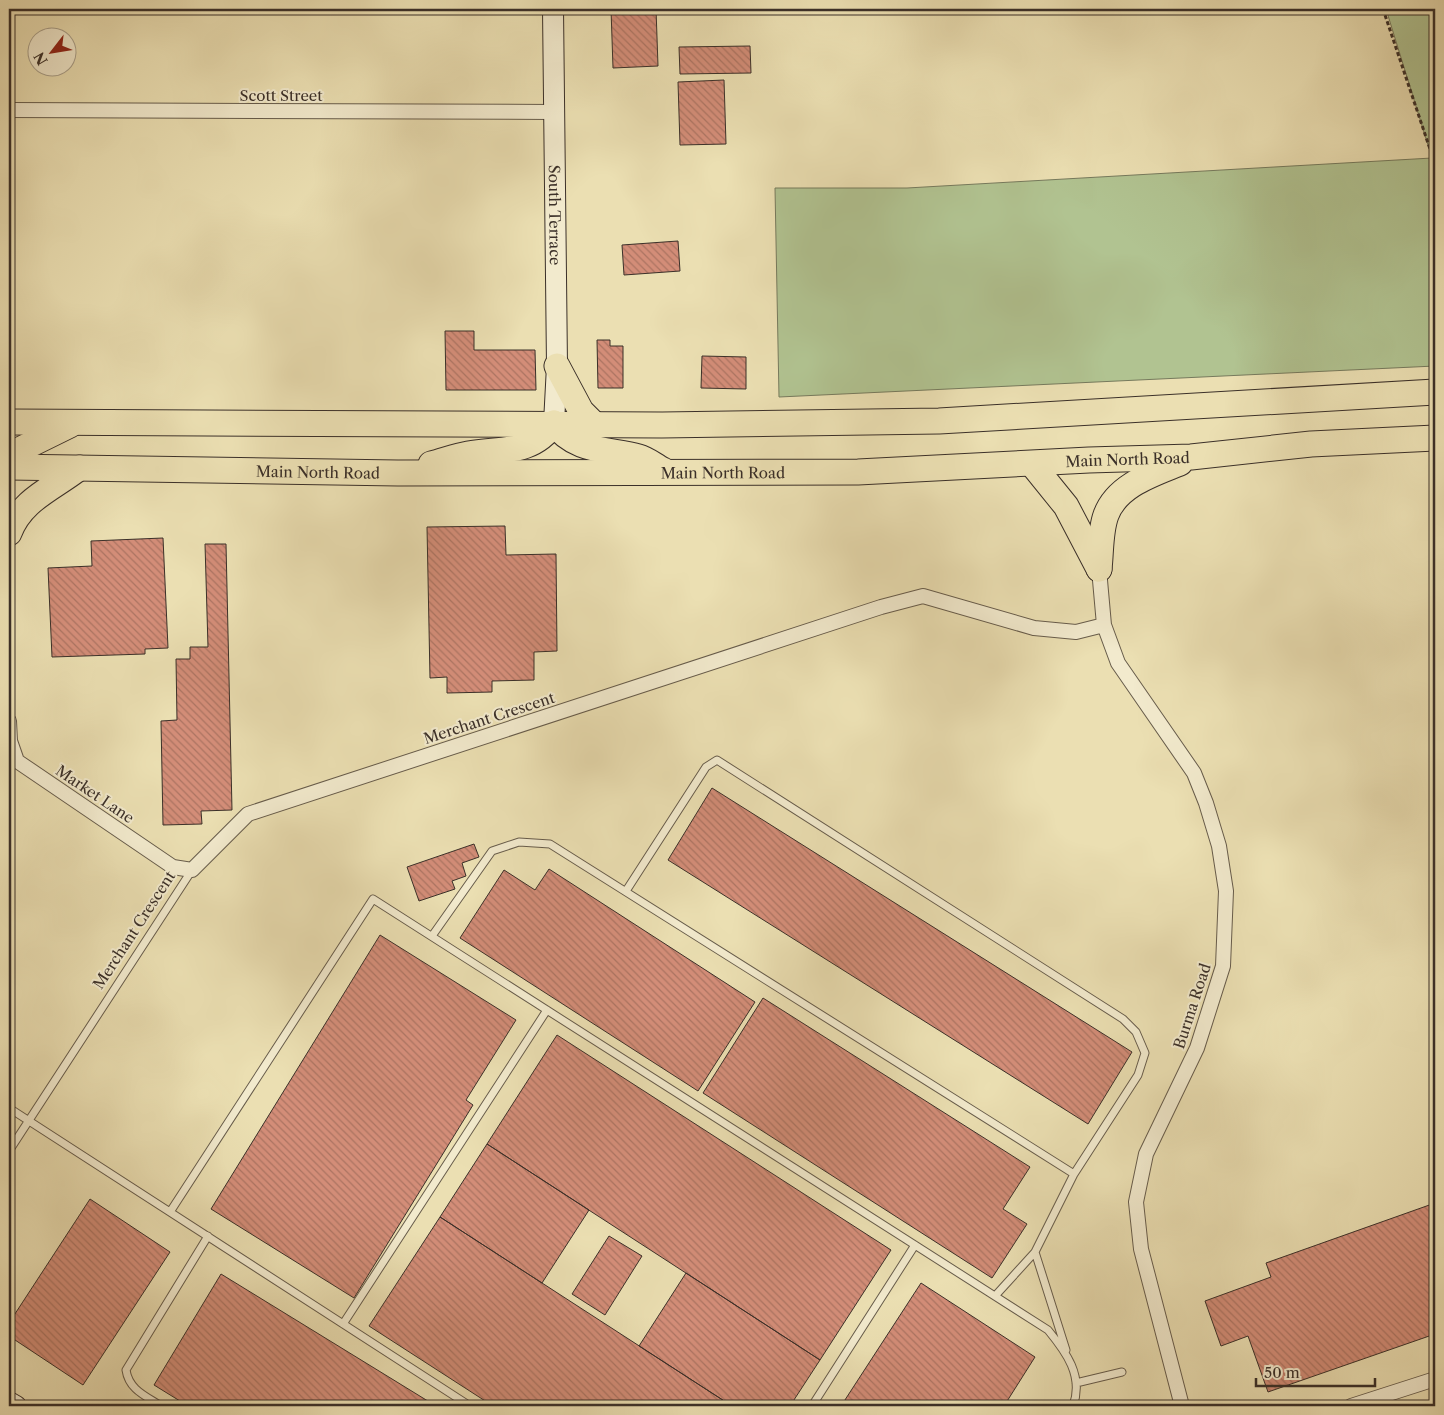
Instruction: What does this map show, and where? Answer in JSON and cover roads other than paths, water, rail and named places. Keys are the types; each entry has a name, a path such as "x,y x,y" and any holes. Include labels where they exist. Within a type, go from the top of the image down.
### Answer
{"highway":[{"path":"556,366 581,411 593,424"},
{"path":"9,422 554,423 662,425 939,421 1435,392"},
{"path":"9,455 77,422"},
{"path":"398,473 468,454 509,451 545,436 554,423"},
{"path":"554,423 564,436 576,443 640,457 670,473"},
{"name":"Main North Road","path":"9,467 398,473 858,472 1089,460 1191,457 1311,444 1435,438"},
{"path":"1099,569 1106,515 1115,499 1136,482 1191,457"},
{"path":"1032,464 1066,506 1099,569"},
{"path":"9,533 13,521 22,508 34,497 55,487 79,468"}],"street":[{"name":"South Terrace","path":"553,9 556,366 554,423"},
{"name":"Scott Street","path":"9,110 554,112"},
{"name":"Burma Road","path":"1099,569 1104,625 1118,663 1194,773 1206,803 1219,846 1226,891 1223,966 1197,1048 1146,1154 1136,1202 1141,1249 1182,1406"},
{"name":"Merchant Crescent","path":"192,870 248,814 881,606 923,596 1034,628 1076,632 1104,625"},
{"name":"Market Lane","path":"9,721 10,741 17,761 173,866 192,870"},
{"path":"1352,1406 1435,1379"},
{"path":"9,1402 16,1406"}],"lane":[{"path":"626,891 706,767 717,760 1123,1019 1136,1032 1145,1054 1138,1075 1074,1174 1035,1252 995,1296"},
{"path":"432,936 492,850 518,842 550,844 1074,1174"},
{"name":"Merchant Crescent","path":"9,1151 192,870"},
{"path":"170,1212 373,899 1048,1330 1068,1354"},
{"path":"343,1324 547,1010"},
{"path":"9,1108 470,1406"},
{"path":"161,1406 133,1388 127,1378 126,1370 208,1236"},
{"path":"812,1406 915,1245"},
{"path":"1035,1252 1076,1383 1076,1397 1073,1406"},
{"path":"1076,1383 1122,1372"}]}
